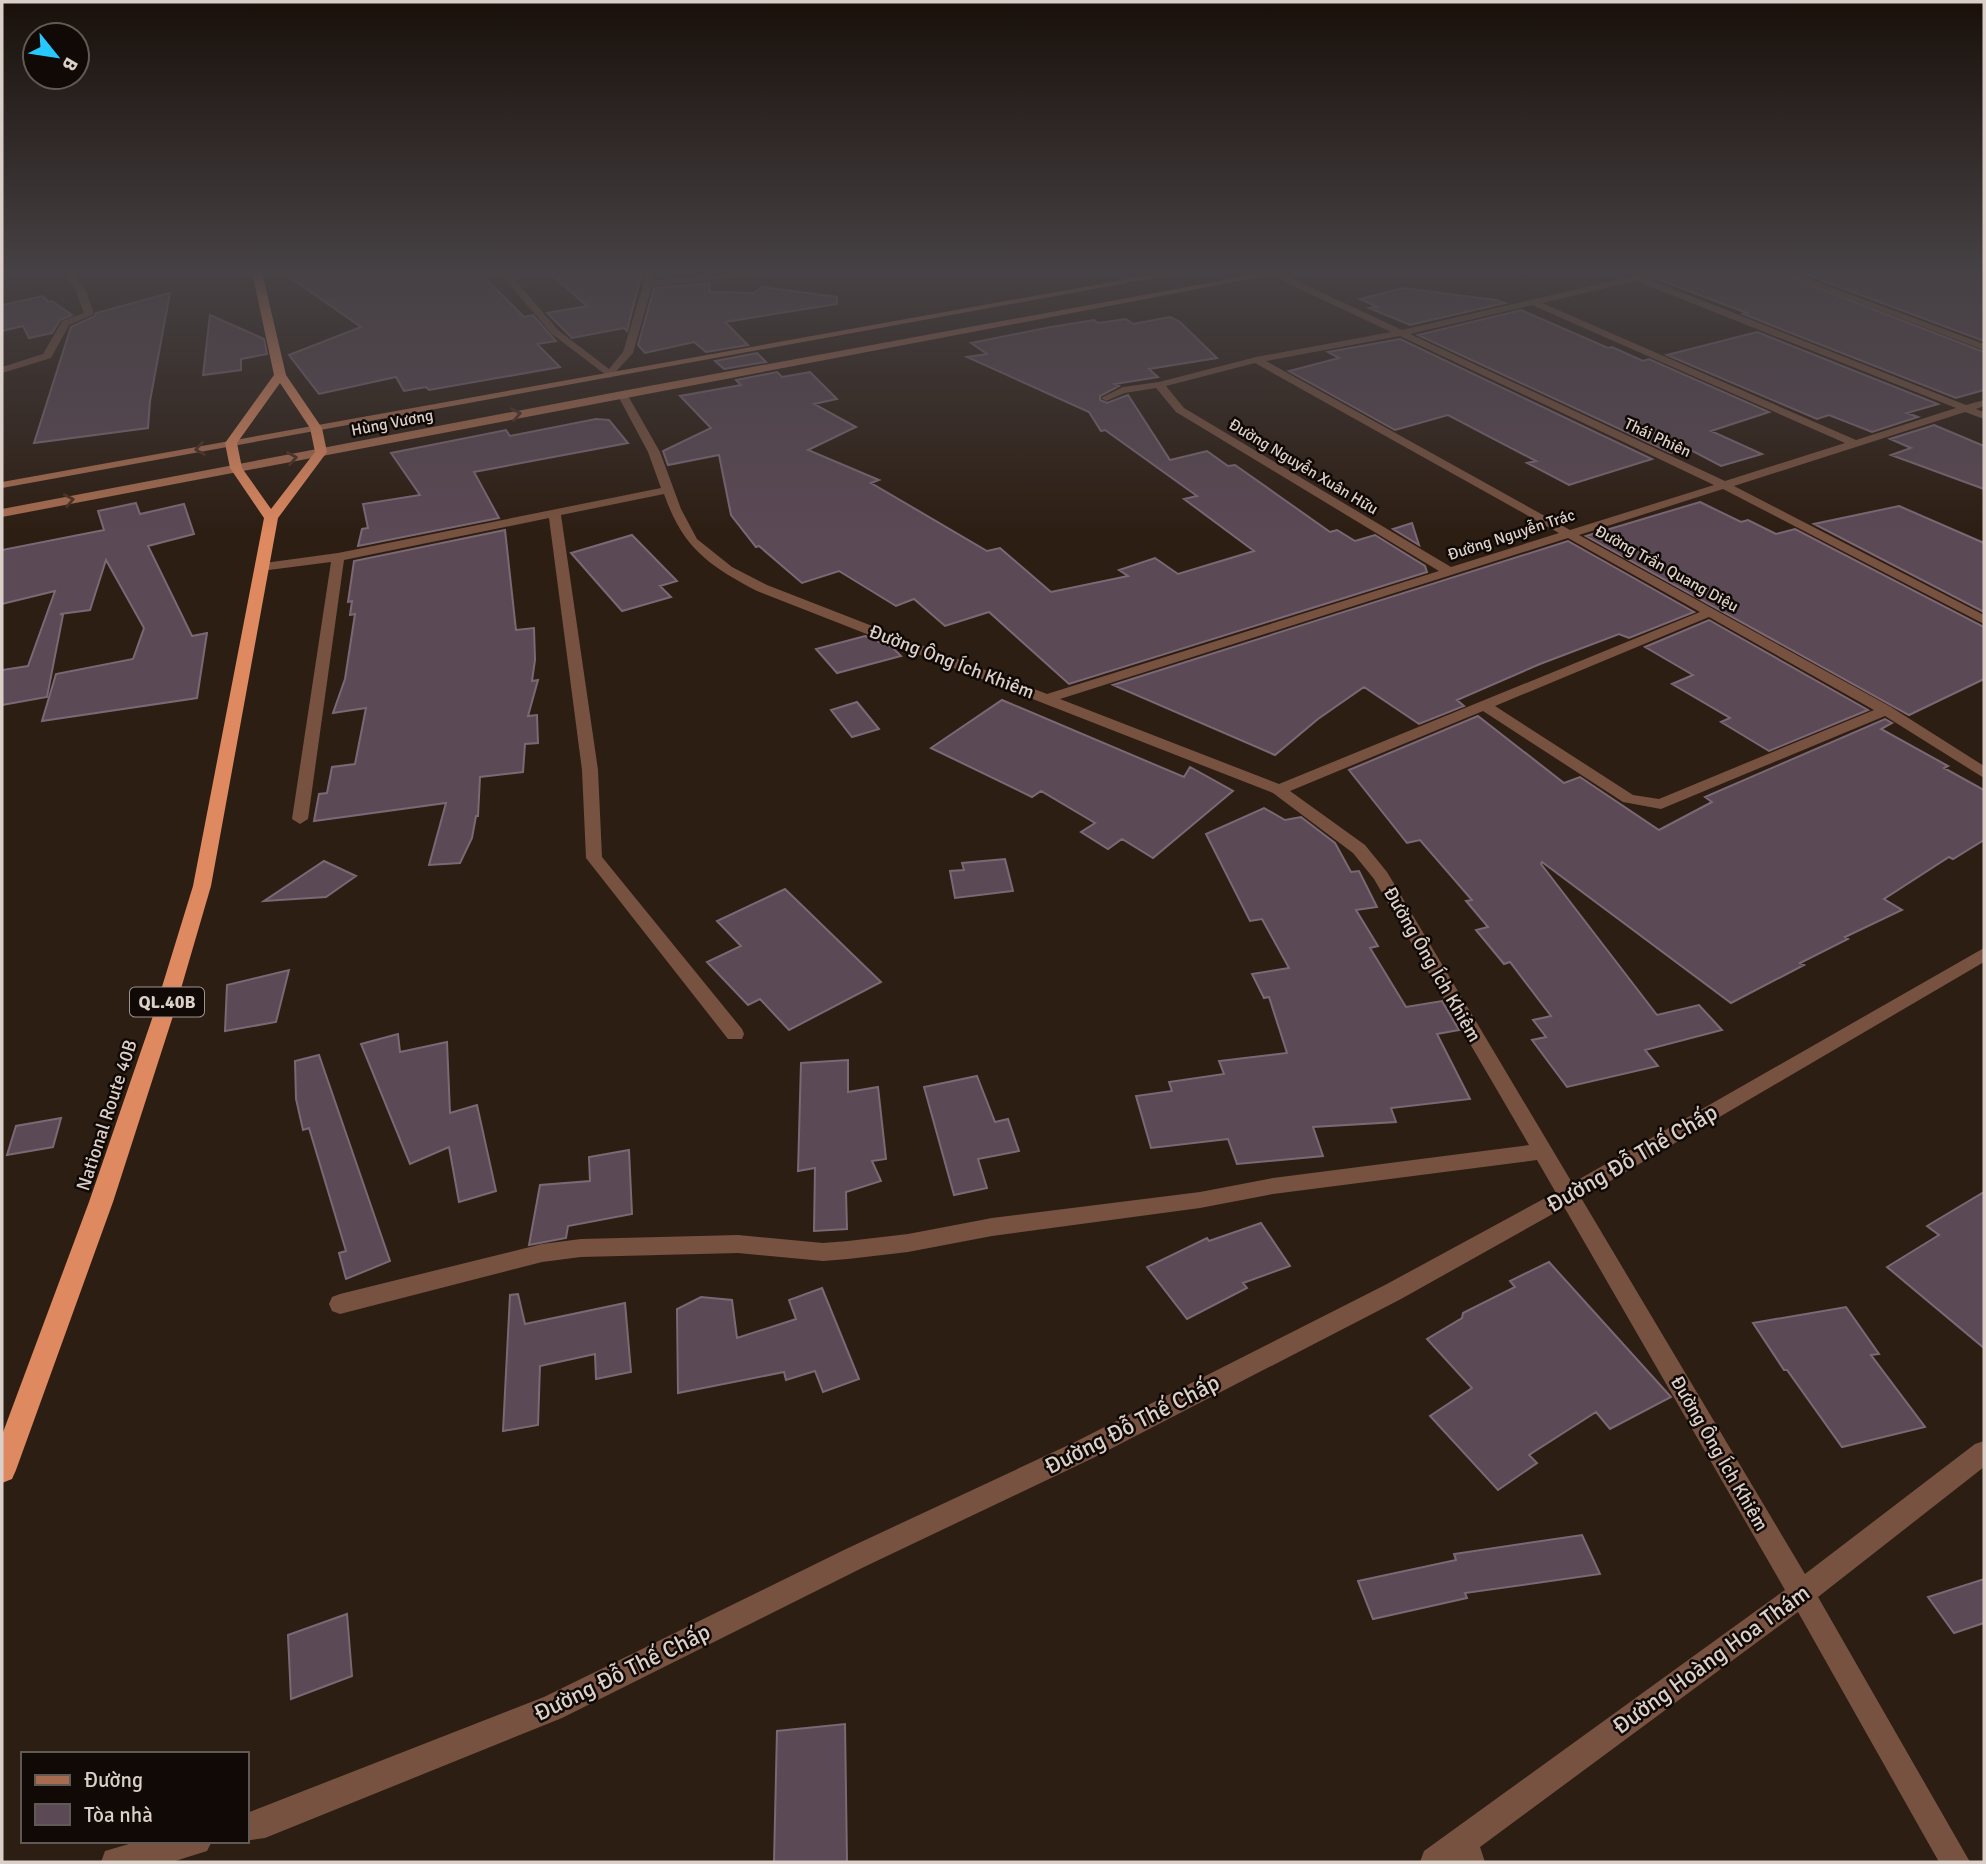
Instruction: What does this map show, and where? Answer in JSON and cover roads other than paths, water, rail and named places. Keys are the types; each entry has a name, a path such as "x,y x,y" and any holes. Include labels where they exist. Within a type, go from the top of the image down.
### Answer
{"highway":[{"path":"276,359 280,375 316,428 321,452 271,518 236,468 231,443 280,375"},
{"name":"National Route 40B","path":"2,1470 106,1188 163,1016 202,886 271,518"}],"main road":[{"name":"Hùng Vương","path":"2,485 699,359"},
{"name":"Hùng Vương","path":"2,513 811,359"},
{"path":"610,375 622,394"}],"street":[{"path":"2,370 37,359"},
{"path":"590,359 610,375 623,359"},
{"path":"1106,397 1123,390 1159,385 1261,359"},
{"name":"Thái Phiên","path":"1456,359 1724,485 1984,620"},
{"path":"1663,359 1854,443"},
{"path":"1841,359 1984,416"},
{"name":"Đường Trần Quang Diệu","path":"1256,360 1886,710 1984,773"},
{"name":"Đường Nguyễn Xuân Hữu","path":"1159,385 1180,410 1450,572"},
{"name":"Đường Ông Ích Khiêm","path":"622,394 654,452 692,541 727,570 786,597 1279,790 1359,849 1381,876 1569,1195 1802,1592 1955,1862"},
{"name":"Đường Nguyễn Trác","path":"1049,698 1984,402"},
{"path":"261,567 338,557 668,489"},
{"path":"555,514 590,771 594,858 735,1034"},
{"path":"300,819 338,557"},
{"path":"1279,790 1711,612"},
{"path":"1486,706 1629,799 1661,804 1886,710"},
{"name":"Đường Đỗ Thế Chấp","path":"248,1828 265,1824 552,1708 855,1558 1084,1450 1393,1292 1569,1195 1984,954"},
{"path":"340,1304 555,1251 592,1247 738,1244 823,1252 908,1244 992,1227 1200,1200 1286,1184 1543,1151"},
{"name":"Đường Hoàng Hoa Thám","path":"1435,1862 1466,1852 1984,1452"},
{"path":"116,1862 189,1843"}]}
